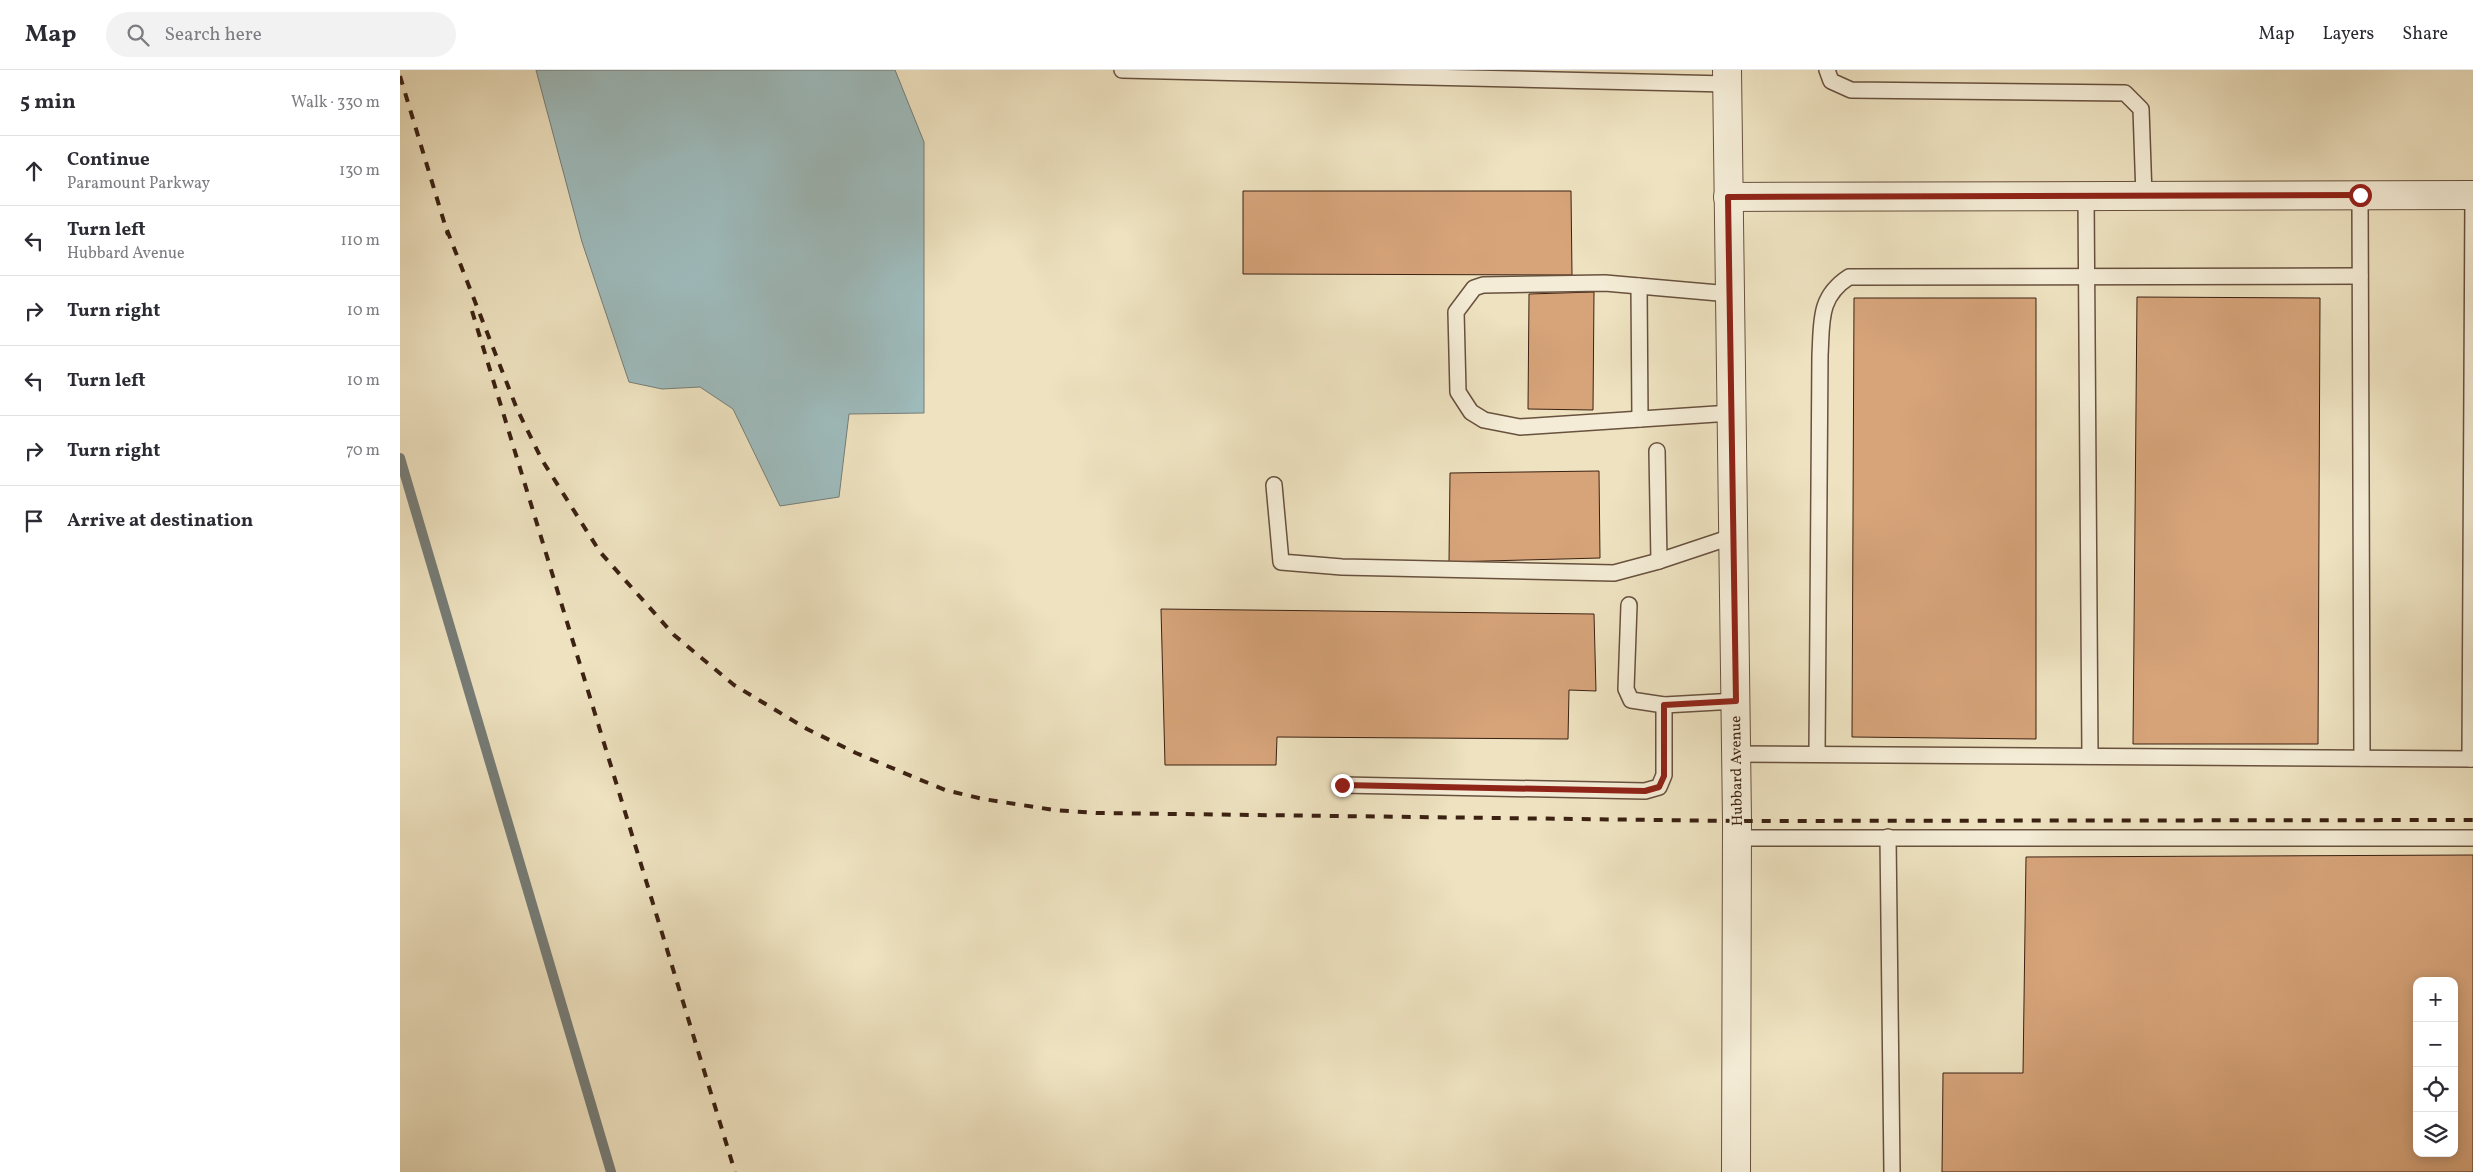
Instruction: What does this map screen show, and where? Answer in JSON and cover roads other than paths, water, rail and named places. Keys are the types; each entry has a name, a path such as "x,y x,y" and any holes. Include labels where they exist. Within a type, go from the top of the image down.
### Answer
{"street":[{"name":"Hubbard Avenue","path":"1727,77 1736,701 1736,1172"},
{"path":"1728,197 2473,195"}],"lane":[{"path":"1122,70 1727,77"},
{"path":"1827,70 1831,81 1851,90 2125,93 2141,109 2144,196"},
{"path":"2360,195 2362,758"},
{"path":"1736,754 2472,759 2473,195"},
{"path":"2086,196 2090,756"},
{"path":"1817,754 1820,355 1824,304 1838,284 1849,277 2360,276"},
{"path":"1730,294 1605,283 1483,285 1474,288 1456,312 1458,392 1471,412 1484,420 1520,427 1731,413"},
{"path":"1639,286 1640,419"},
{"path":"1657,451 1660,561"},
{"path":"1274,486 1281,562 1342,567 1614,573 1660,561 1734,536"},
{"path":"1629,605 1626,689 1631,700 1664,705 1736,701"},
{"path":"1342,785 1645,791 1659,787 1664,776 1664,705"},
{"path":"1888,837 1892,1172"},
{"path":"1737,838 2473,838"}],"water":[{"path":"536,70 895,70 924,142 924,413 849,414 839,497 780,506 733,409 700,387 662,389 629,382 582,242"}],"waterway":[{"path":"400,458 611,1172"}],"railway":[{"path":"400,76 448,235"},
{"path":"447,230 517,409 542,460 600,552 674,635 734,685 807,729 856,753 945,790 983,799 1054,810 1096,813 1737,821 2473,820"},
{"path":"472,311 735,1172"}]}
